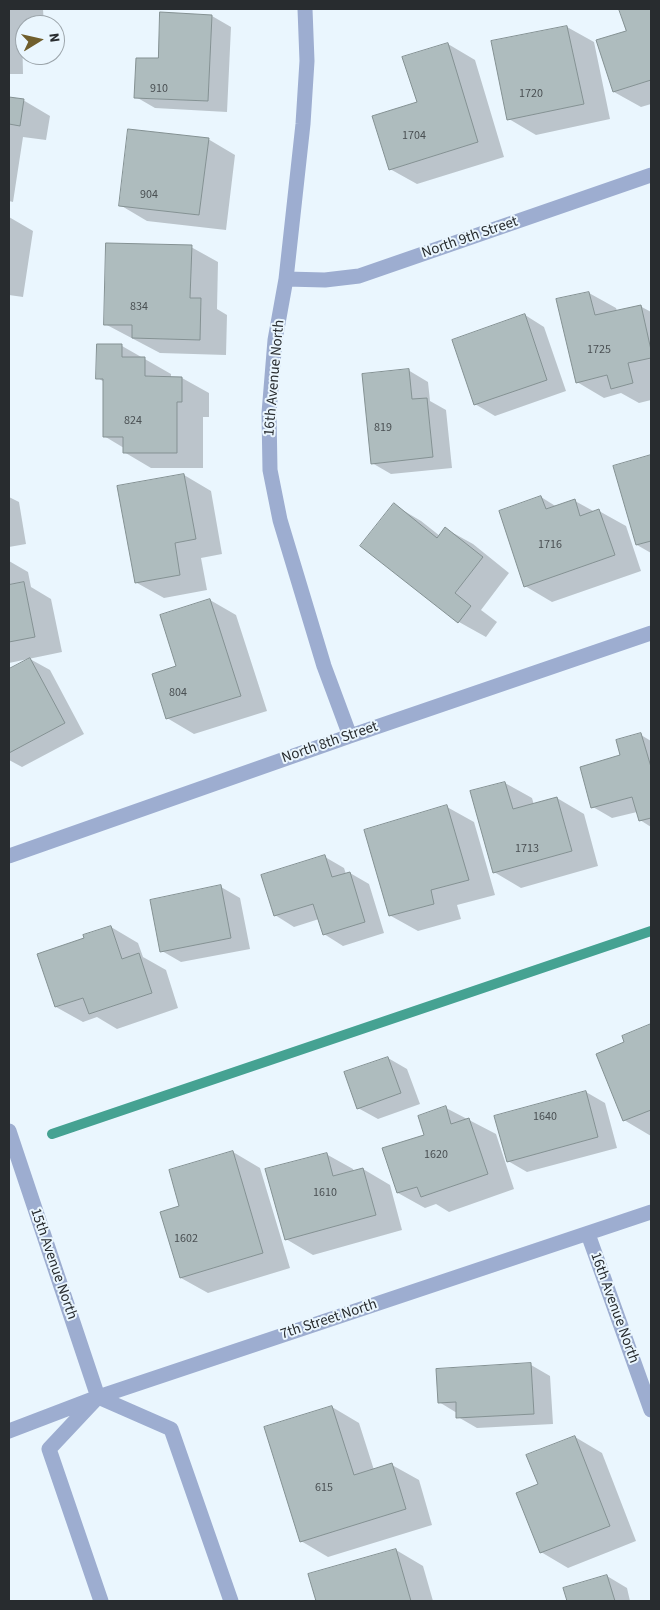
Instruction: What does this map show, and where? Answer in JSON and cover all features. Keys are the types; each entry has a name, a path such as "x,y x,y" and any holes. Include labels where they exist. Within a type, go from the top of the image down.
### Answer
{"street":[{"name":"16th Avenue North","path":"305,9 307,60 303,124 286,279 275,340 269,413 270,470 280,520 324,666 350,736"},
{"name":"North 9th Street","path":"286,279 326,280 359,276 651,175"},
{"name":"North 8th Street","path":"9,856 651,633"},
{"name":"15th Avenue North","path":"9,1132 98,1397"},
{"name":"7th Street North","path":"9,1431 98,1397 651,1212"},
{"name":"16th Avenue North","path":"588,1234 651,1410"},
{"path":"101,1601 49,1450 98,1397 171,1429 230,1601"}],"building":[{"path":"619,9 651,9 651,80 613,92 596,40 626,31"},
{"path":"160,12 212,15 208,101 134,98 136,58 158,58"},
{"path":"567,26 584,104 507,120 491,41"},
{"path":"448,43 478,142 389,170 372,116 417,102 402,57"},
{"path":"9,97 24,99 20,126 9,124"},
{"path":"128,129 209,138 199,215 119,206"},
{"path":"106,243 192,245 190,298 201,298 200,340 132,338 132,325 104,325"},
{"path":"589,292 595,315 641,305 651,358 628,363 633,383 611,389 607,375 576,383 556,299"},
{"path":"525,314 547,380 474,405 452,340"},
{"path":"97,344 122,344 122,357 145,357 145,376 182,377 182,402 177,402 177,453 123,453 123,437 103,437 103,379 96,379"},
{"path":"409,369 412,399 427,398 433,457 371,464 362,374"},
{"path":"651,455 651,541 636,545 613,466"},
{"path":"184,474 196,539 175,543 180,575 135,583 117,486"},
{"path":"541,496 546,509 575,499 580,516 599,509 615,555 524,587 499,511"},
{"path":"394,503 437,538 445,527 483,557 455,593 471,606 458,623 360,546"},
{"path":"24,582 35,637 9,642 9,585"},
{"path":"210,599 241,696 166,719 152,674 176,666 160,615"},
{"path":"30,658 65,723 9,753 9,669"},
{"path":"641,733 651,767 651,818 639,821 632,797 591,808 580,767 620,755 616,740"},
{"path":"505,782 513,809 557,797 572,851 493,873 470,791"},
{"path":"447,805 469,880 431,890 434,904 389,916 364,830"},
{"path":"325,855 332,877 350,872 365,922 323,935 313,904 274,916 261,875"},
{"path":"221,885 231,938 160,952 150,900"},
{"path":"111,926 122,959 139,953 152,993 89,1014 83,998 55,1007 37,954 84,938 83,935"},
{"path":"651,1024 651,1110 623,1121 596,1054 624,1042 622,1036"},
{"path":"388,1057 401,1093 357,1109 344,1072"},
{"path":"586,1091 598,1137 507,1162 494,1116"},
{"path":"446,1106 451,1124 469,1118 488,1174 421,1197 417,1187 397,1193 382,1148 424,1135 418,1116"},
{"path":"233,1151 263,1253 180,1278 160,1212 179,1206 169,1170"},
{"path":"327,1153 333,1176 363,1168 376,1215 285,1240 265,1169"},
{"path":"531,1363 534,1414 456,1418 456,1402 438,1403 436,1369"},
{"path":"332,1406 354,1475 392,1463 406,1509 300,1542 264,1427"},
{"path":"575,1436 610,1526 540,1553 516,1493 538,1484 526,1455"},
{"path":"396,1549 411,1601 316,1601 308,1574"},
{"path":"607,1575 615,1601 567,1601 563,1588"}],"waterway":[{"path":"52,1134 651,931"}]}
